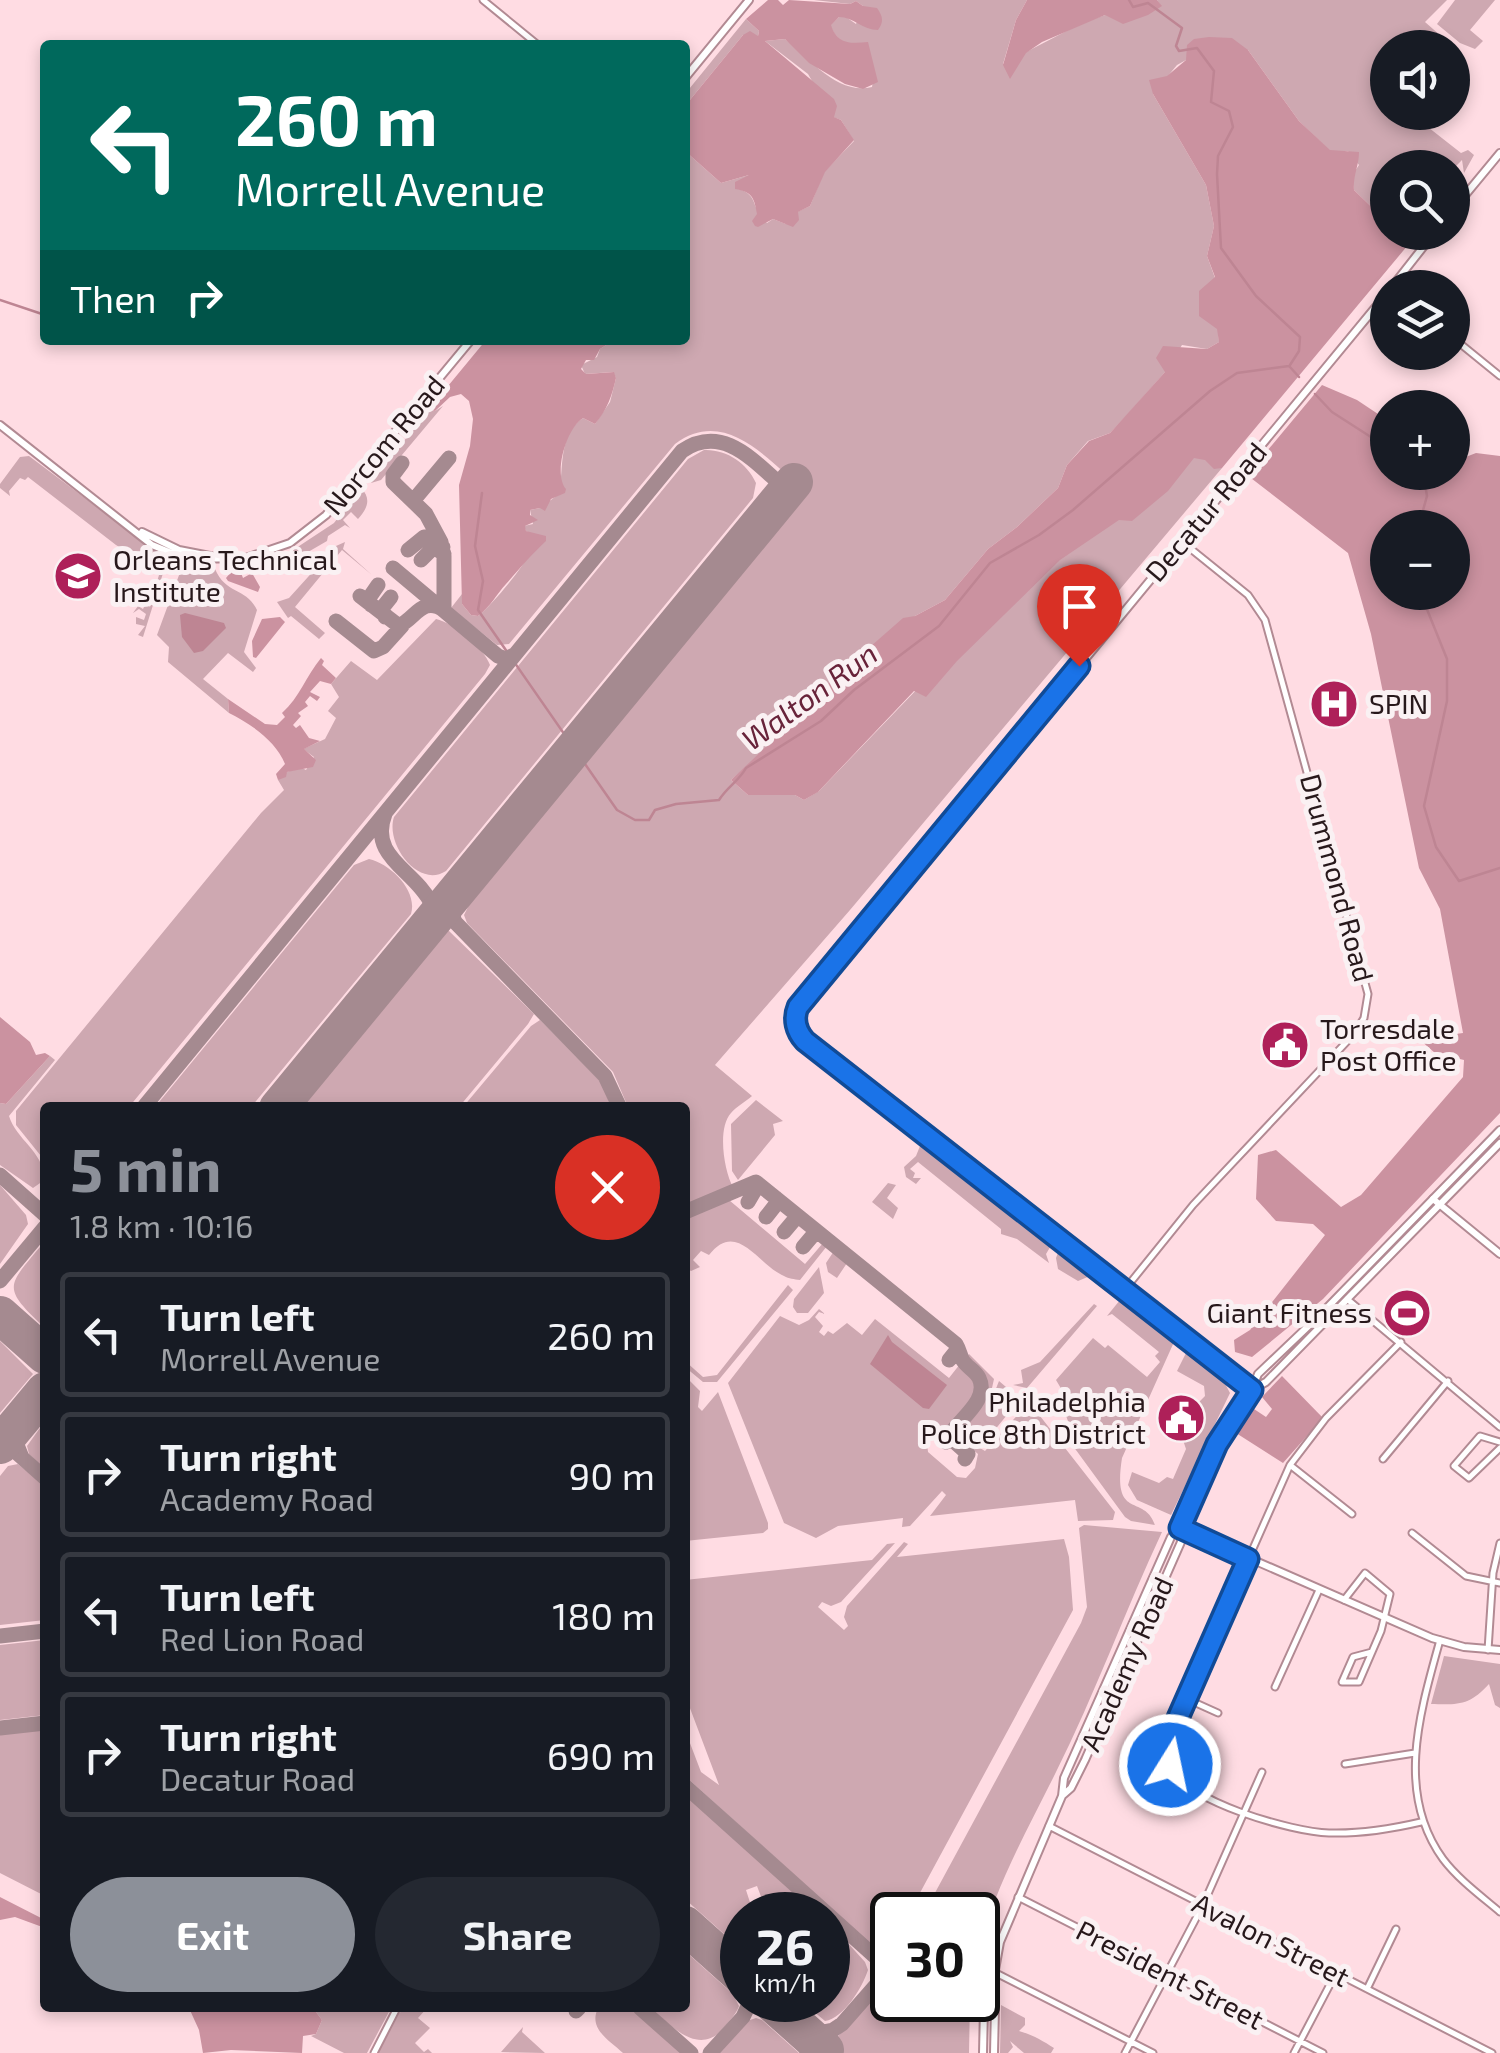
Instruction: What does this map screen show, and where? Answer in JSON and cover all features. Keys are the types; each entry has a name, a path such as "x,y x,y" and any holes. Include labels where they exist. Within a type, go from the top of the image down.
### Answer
{"street":[{"path":"483,0 532,40"},
{"path":"690,72 749,0"},
{"path":"1470,189 1500,153"},
{"name":"Decatur Road","path":"1405,270 1421,250"},
{"name":"Decatur Road","path":"1126,1288 805,1041 796,1026 796,1011 1370,313"},
{"name":"Norcom Road","path":"128,524 152,545 203,561 233,560 276,550 314,526 468,345"},
{"path":"1470,352 1500,376"},
{"path":"0,425 128,524"},
{"name":"Norcom Road","path":"128,524 191,554 233,560"},
{"name":"Drummond Road","path":"1126,1288 1193,1205 1354,1034 1364,1018 1368,994 1266,623 1248,595 1181,540"},
{"name":"Academy Road","path":"1000,1953 1018,1896 1062,1796 1064,1778 1171,1537 1180,1528 1217,1444 1258,1374 1344,1297 1500,1130"},
{"name":"Academy Road","path":"1436,1202 1500,1143"},
{"path":"1436,1202 1500,1254"},
{"path":"1126,1288 1252,1390"},
{"path":"1344,1297 1500,1427"},
{"path":"1401,1342 1318,1427 1290,1465 1170,1736 1170,1765 1185,1786 1288,1828 1329,1833 1375,1831 1421,1822"},
{"path":"1383,1459 1448,1381"},
{"path":"1480,1436 1500,1445 1469,1478 1454,1466 1480,1436"},
{"path":"1290,1465 1352,1514"},
{"path":"1180,1528 1440,1640 1500,1650"},
{"path":"1412,1533 1466,1576 1496,1583"},
{"path":"1488,1650 1496,1583 1494,1560 1500,1543"},
{"path":"1344,1600 1365,1573 1390,1594 1372,1652 1358,1682 1342,1682 1353,1657 1372,1652"},
{"path":"1275,1687 1319,1590"},
{"path":"1440,1640 1426,1687 1415,1753 1421,1822 1444,1862 1500,1912"},
{"path":"1187,1699 1218,1712"},
{"path":"1345,1764 1415,1753"},
{"path":"1125,2053 1203,1905 1262,1772"},
{"name":"Avalon Street","path":"1049,1826 1492,2053"},
{"name":"President Street","path":"1018,1896 1323,2053"},
{"path":"1367,1989 1396,1930"},
{"path":"1294,2053 1336,1973"},
{"path":"1000,1975 1153,2053"},
{"path":"374,2053 395,2012"},
{"name":"Academy Road","path":"983,2053 984,2022"},
{"name":"Academy Road","path":"994,2022 994,2053"},
{"path":"1467,2053 1473,2043"}],"shaded area":[{"path":"768,0 778,0 783,5 789,0 850,4 856,1 877,8 881,14 878,30 839,17 831,25 845,41 868,42 878,82 863,89 845,84 809,63 785,39 765,41 834,99 834,117 841,120 854,140 825,172 810,206 798,212 799,220 793,227 773,219 755,226 753,199 735,189 735,182 749,175 721,183 690,155 690,100 743,35 750,31 758,36 759,31 746,19"},
{"path":"814,0 1027,0 1016,20 1003,64 1082,23 1161,6 1157,0 1447,0 1425,22 1434,30 1370,30 1370,130 1432,130 1457,150 1370,150 1370,206 1354,190 1353,174 1359,165 1348,151 1330,151 1299,121 1248,50 1186,60 1153,94 1206,185 1214,226 1207,256 1215,278 1219,342 1207,349 1182,345 1166,371 1127,415 1110,433 1088,441 1067,465 1058,488 988,549 945,600 915,616 731,780 748,795 795,795 804,800 819,791 948,657 1076,534 1198,450 1222,468 715,1065 752,1096 731,1113 724,1129 725,1161 733,1187 690,1205 690,1102 626,1102 613,1072 467,923 464,915 807,493 746,442 712,431 694,434 675,444 509,644 497,645 451,608 462,594 462,604 471,615 478,616 506,587 528,555 545,541 526,531 524,526 533,524 530,510 540,508 559,494 569,433 583,418 595,424 610,402 616,378 613,372 585,374 581,365 597,357 606,345 690,345 690,155 721,183 749,175 735,188 752,198 767,223 773,219 786,224 810,206 824,172 854,141 841,120 833,117 808,74 765,41 785,39 836,81 859,88 872,87 871,63 843,42 830,25 839,17 856,24 863,6 856,1 850,4"},
{"path":"1027,0 1157,0 1162,6 1123,24 1105,15 1042,42 1026,53 1010,79 1003,65 1016,20"},
{"path":"1455,0 1495,0 1470,30 1444,30 1437,24"},
{"path":"746,19 759,31 758,36 743,35 690,100 690,88"},
{"path":"1470,30 1483,41 1475,49 1470,47"},
{"path":"1232,38 1248,50 1299,121 1330,150 1359,152 1354,190 1370,206 1370,250 1404,250 1387,270 1370,270 1370,291 1222,468 1214,469 1205,460 1194,458 1168,491 1132,521 1119,520 1060,560 957,661 926,697 914,691 818,792 804,800 795,795 748,795 731,780 770,743 773,732 903,618 945,600 988,549 1058,488 1067,465 1089,441 1110,433 1165,372 1156,358 1163,346 1207,349 1219,342 1217,329 1199,316 1199,291 1215,277 1207,256 1214,226 1206,185 1153,94 1149,80 1167,76 1186,60 1187,45 1194,39"},
{"path":"482,345 606,345 594,360 586,360 581,369 586,374 614,372 616,378 599,419 595,424 583,418 567,441 561,463 565,493 551,499 545,511 530,510 530,515 538,520 525,526 526,531 546,536 546,541 478,616 471,615 462,604 459,485 470,446 473,419 469,401 461,394 450,397 435,411 429,409"},
{"path":"1322,385 1370,409 1370,490 1470,490 1470,455 1500,456 1500,1113 1323,1299 1252,1357 1235,1352 1234,1340 1250,1330 1325,1235 1313,1224 1276,1221 1256,1199 1258,1155 1276,1150 1341,1207 1361,1195 1463,1077 1464,1060 1435,1053 1419,1039 1463,1033 1440,909 1419,868 1371,634 1348,553 1247,475"},
{"path":"443,406 381,480 371,483 429,409 435,411"},
{"path":"704,450 728,455 741,464 756,483 753,498 446,871 435,875 415,869 394,839 394,817 688,459"},
{"path":"29,456 161,555 164,570 143,637 138,635 145,626 136,624 136,617 144,620 146,614 139,609 133,613 146,603 150,607 146,599 148,594 153,595 159,575 28,477 20,478 9,491 10,496 0,488 20,457"},
{"path":"361,488 367,504 358,519 351,512 343,520 350,528 345,525 328,536 327,541 289,563 287,554 334,523"},
{"path":"345,542 343,549 372,575 342,550 295,607 325,633 319,639 291,616 288,618 277,602 289,598 336,546"},
{"path":"182,567 215,569 225,583 257,610 244,652 256,668 253,672 228,653 203,679 228,699 229,713 168,662 169,647 157,635"},
{"path":"232,571 241,573 243,578 252,573 260,587 258,592 228,581"},
{"path":"180,615 224,623 226,628 203,651 194,653 182,637"},
{"path":"280,617 285,622 253,657 252,641 262,619"},
{"path":"436,619 475,644 490,665 133,1102 40,1102 40,1155 16,1125 16,1111 284,790 278,780 300,767 306,770 314,757 303,749 325,739 336,718 328,711 339,697 331,684 351,661 377,680"},
{"path":"321,658 322,665 336,678 331,684 320,681 310,692 320,697 317,701 310,696 305,702 308,706 298,713 301,716 293,725 300,725 309,738 320,741 304,749 316,760 313,767 287,772 286,777 278,780 276,774 285,764 281,756 262,734 229,713 228,699 265,724 277,725"},
{"path":"369,859 386,866 407,888 411,914 255,1102 159,1102 354,865"},
{"path":"448,930 534,1014 463,1102 306,1102"},
{"path":"0,1017 30,1042 36,1055 50,1056 6,1104 0,1103"},
{"path":"540,1020 602,1083 609,1102 467,1102"},
{"path":"50,1056 55,1060 9,1116 40,1161 40,1183 33,1188 0,1165 0,1103 6,1104"},
{"path":"756,1100 783,1121 773,1124 775,1135 738,1180 732,1171 731,1124"},
{"path":"920,1146 927,1146 1052,1244 1046,1254 1049,1263 1017,1239 1001,1234 1001,1229 918,1162 910,1169 915,1173 913,1178 921,1178 916,1184 906,1177 904,1167"},
{"path":"888,1183 896,1185 887,1198 898,1208 893,1219 872,1202"},
{"path":"0,1185 26,1215 28,1224 0,1264"},
{"path":"729,1200 805,1264 823,1243 827,1246 800,1280 784,1276 747,1248 729,1242 709,1255 701,1251 693,1260 700,1267 691,1271 690,1214"},
{"path":"40,1247 40,1323 15,1294 16,1278"},
{"path":"1059,1250 1091,1275 1078,1281 1058,1269"},
{"path":"834,1251 847,1263 837,1278 828,1272 826,1263"},
{"path":"819,1267 824,1293 808,1313 797,1313 794,1299"},
{"path":"788,1285 793,1290 717,1382 703,1382 690,1371 690,1365 703,1377 717,1375"},
{"path":"1120,1300 1174,1342 1122,1458 1121,1491 1155,1525 1125,1517 1065,1435 1069,1424 1064,1410 1069,1402 1056,1380 1093,1338 1105,1348 1108,1345 1147,1377 1160,1362 1155,1356 1159,1352 1112,1314 1107,1316"},
{"path":"1094,1304 1097,1306 1027,1388 1013,1385 1023,1383 1021,1370 1040,1362"},
{"path":"819,1309 825,1314 819,1312 815,1317 823,1326 819,1332 824,1336 847,1323 862,1335 875,1319 949,1378 960,1364 971,1376 976,1386 970,1404 927,1443 928,1452 957,1477 966,1478 975,1468 978,1454 954,1433 978,1405 984,1388 982,1379 965,1359 969,1354 994,1379 988,1406 996,1402 999,1381 1020,1399 980,1448 985,1451 1024,1408 1033,1407 1115,1512 1113,1520 1078,1521 1075,1500 930,1516 946,1495 942,1491 910,1526 902,1527 903,1518 838,1526 816,1538 784,1523 728,1383 780,1316 799,1325"},
{"path":"888,1335 947,1385 929,1409 870,1364"},
{"path":"0,1341 33,1374 0,1413"},
{"path":"1187,1351 1222,1378 1230,1393 1171,1515 1137,1500 1128,1485 1132,1472 1159,1483 1167,1477 1173,1479 1186,1449 1183,1440 1190,1439 1201,1418 1201,1412 1190,1407 1199,1407 1205,1396 1204,1386 1177,1371"},
{"path":"1282,1376 1323,1418 1283,1463 1236,1433 1254,1409 1266,1417 1272,1409 1262,1397"},
{"path":"690,1381 700,1391 698,1407 702,1411 718,1392 768,1523 763,1533 690,1540"},
{"path":"40,1428 40,1464 29,1454 27,1446"},
{"path":"18,1464 40,1482 40,1621 0,1625 0,1476 8,1466"},
{"path":"1084,1525 1162,1532 1070,1743 998,1892 935,1892 1081,1623 1087,1607 1079,1528"},
{"path":"1064,1539 1073,1610 920,1892 870,1892 870,1943 850,1925 850,1892 813,1892 690,1781 690,1743 701,1772 719,1785 690,1708 690,1579 872,1560 887,1544 895,1543 841,1602 831,1606 822,1602 818,1607 844,1630 848,1626 844,1617 847,1606 904,1542 908,1544 897,1557"},
{"path":"40,1641 40,1716 0,1720 0,1645"},
{"path":"1444,1656 1500,1664 1500,1708 1495,1705 1489,1684 1463,1702 1431,1704"},
{"path":"40,1730 40,1893 0,1873 0,1734"},
{"path":"690,1798 795,1892 759,1892 757,1886 720,1892 720,1930 690,1903"},
{"path":"0,1897 40,1917 40,1926 15,1917 0,1920"},
{"path":"850,1945 868,1970 850,2002"},
{"path":"690,1955 720,1982 720,2022 729,2022 710,2038 701,2040 683,2034 655,2012 690,2012"},
{"path":"870,2001 870,2022 970,2022 969,2053 823,2053"},
{"path":"1001,2005 1025,2018 1019,2031 1054,2048 1051,2053 1024,2053 1010,2041 1013,2047 1008,2053 1000,2053"},
{"path":"191,2012 316,2012 322,2020 316,2034 303,2036 302,2053 203,2053"},
{"path":"316,2012 389,2012 367,2053 344,2053 311,2036 322,2020"},
{"path":"423,2012 418,2018 430,2028 415,2043 424,2052 428,2049 432,2053 377,2053 396,2015"},
{"path":"635,2012 681,2053 623,2053 598,2028 596,2015"},
{"path":"746,2022 764,2022 799,2053 719,2053"},
{"path":"523,2027 522,2032 545,2053 501,2052"}],"waterway":[{"path":"1129,0 1133,7 1148,3 1182,28 1176,46 1179,51 1197,48 1214,71 1211,102 1229,111 1233,127 1218,156 1221,248 1256,296 1300,337 1299,351 1290,365"},
{"name":"Walton Run","path":"0,300 40,313"},
{"name":"Walton Run","path":"482,493 475,546 483,581 478,610 617,810 635,820 649,820 655,810 719,800 746,768 821,721 854,690 939,626 990,563 1073,510 1210,391 1237,373 1289,366"},
{"name":"Walton Run","path":"1290,367 1299,377"},
{"name":"Walton Run","path":"1315,394 1332,412 1370,436"},
{"name":"Walton Run","path":"1423,510 1426,490"},
{"name":"Walton Run","path":"1427,610 1447,659 1447,701 1424,806 1436,847 1459,881 1500,868"}],"taxiway":[{"path":"148,1102 682,451 697,443 726,444 751,459 787,490"},
{"path":"413,501 449,458"},
{"path":"360,596 399,626 430,605 444,610 441,542 426,514 393,482 402,463"},
{"path":"408,550 424,537 435,539 443,547"},
{"path":"421,560 434,547 444,554"},
{"path":"393,568 498,656 506,659 514,655"},
{"path":"371,605 369,598 378,585"},
{"path":"385,617 383,607 391,597"},
{"path":"336,621 374,651 383,647 402,626"},
{"path":"385,814 381,829 388,852 431,903 431,914 421,933"},
{"path":"455,893 451,910 455,922 605,1076 617,1102"},
{"path":"0,1175 40,1211"},
{"path":"690,1210 756,1182 813,1228 814,1234 803,1247"},
{"path":"744,1188 755,1190 748,1202"},
{"path":"766,1217 777,1203 776,1198"},
{"path":"784,1232 795,1219 794,1213"},
{"path":"813,1228 956,1344 957,1350 949,1360"},
{"path":"0,1281 40,1233"},
{"path":"0,1310 15,1328 0,1319"},
{"path":"946,1442 975,1404 981,1387 956,1344"},
{"path":"0,1428 16,1423 32,1406"},
{"path":"20,1421 15,1440 21,1455"},
{"path":"948,1436 968,1454 965,1459"},
{"path":"0,1438 40,1474"},
{"path":"0,1636 40,1632"},
{"path":"0,1728 40,1724"},
{"path":"690,1790 881,1962 878,1983 842,2024 808,2035 807,2053"},
{"path":"645,2012 691,2053"},
{"path":"710,2053 738,2022"}],"runway":[{"path":"283,1102 794,482"},
{"path":"0,1315 40,1351"},
{"path":"0,1445 40,1397"},
{"path":"690,1929 720,1956"},
{"path":"794,2022 825,2050"}],"place":[{"name":"Orleans Technical Institute","path":"78,576"},
{"name":"SPIN","path":"1334,704"},
{"name":"Torresdale Post Office","path":"1285,1045"},
{"name":"Giant Fitness","path":"1407,1313"},
{"name":"Philadelphia Police 8th District","path":"1181,1418"}],"route":[{"path":"1079,666 798,1007 795,1018 805,1041 1252,1390 1234,1412 1217,1444 1180,1528 1248,1559 1170,1736 1170,1765"}]}
